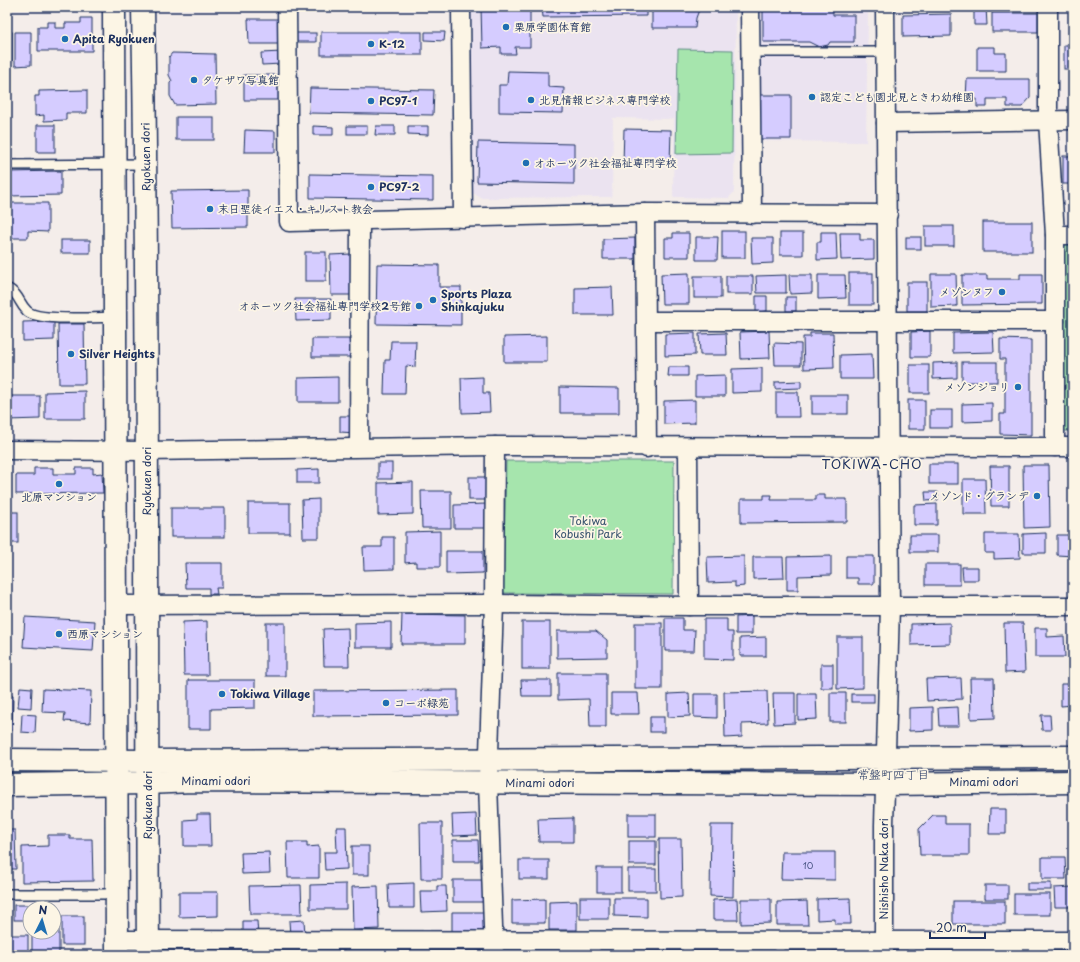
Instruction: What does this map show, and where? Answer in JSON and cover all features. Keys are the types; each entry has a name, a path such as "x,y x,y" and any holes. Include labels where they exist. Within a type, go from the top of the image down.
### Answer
{"street":[{"path":"114,7 113,164 116,317 115,784 117,948 1048,948 1073,941"},
{"name":"Ryokuen dori","path":"144,7 148,604 146,722 148,948"},
{"path":"287,7 289,222 645,213 888,214"},
{"path":"460,7 463,218"},
{"path":"750,7 752,214"},
{"name":"Nishisho Naka dori","path":"884,949 885,784 890,606 888,447 889,321 885,7"},
{"path":"7,450 147,451 495,446 647,448 1064,447 1055,321 1055,235 1048,120 1048,7"},
{"path":"886,123 1073,120"},
{"path":"645,213 647,448"},
{"path":"359,447 360,220"},
{"path":"1055,235 1073,235"},
{"path":"647,321 1055,321"},
{"path":"494,948 488,759 494,604 495,446"},
{"path":"688,448 689,606"},
{"path":"116,605 494,604 689,606 1073,606"},
{"name":"Minami odori","path":"7,760 147,761 1073,757"},
{"name":"Minami odori","path":"7,785 115,784 200,781 885,784 1073,782"}],"lane":[{"path":"750,52 885,52"},
{"path":"7,165 146,164"},
{"path":"7,288 16,293 27,311 41,317 116,317"},
{"path":"7,894 116,894"}],"shaded area":[{"path":"471,7 736,7 734,192 729,198 673,197 674,119 613,118 612,197 481,198 473,193"},
{"name":"認定こども園北見ときわ幼稚園","path":"759,7 837,7 837,9 868,10 866,142 758,141"}],"green space":[{"path":"678,49 733,50 732,153 676,154"},
{"path":"1062,242 1073,242 1073,431 1062,431"},
{"name":"Tokiwa Kobushi Park","path":"506,461 674,461 673,594 503,593"}],"building":[{"name":"栗原学園体育館","path":"481,7 530,7 530,47 515,47 516,54 501,54 501,47 482,48"},
{"path":"542,7 646,7 646,16 543,17"},
{"path":"652,7 700,7 696,18 695,28 652,28"},
{"path":"763,7 833,7 833,15 854,15 854,42 830,42 828,45 819,47 809,42 763,42"},
{"path":"943,7 967,7 967,9 943,9"},
{"path":"974,7 986,7 987,25 974,25"},
{"path":"992,13 1038,13 1038,32 992,32"},
{"path":"951,14 951,36 903,37 903,15"},
{"name":"Apita Ryokuen","path":"81,18 92,18 92,51 38,51 38,27 47,27 47,22 55,22 55,28 65,28 65,23 81,23"},
{"path":"248,19 279,19 279,44 249,44"},
{"path":"7,32 12,32 12,63 7,63"},
{"path":"15,32 31,32 31,65 15,66"},
{"name":"K-12","path":"321,32 422,32 422,55 321,55"},
{"path":"425,32 445,32 444,41 425,40"},
{"path":"296,33 316,33 316,42 296,42"},
{"path":"1064,45 1073,45 1073,69 1064,69"},
{"path":"977,47 995,47 995,53 1006,53 1006,71 977,71"},
{"path":"282,52 282,64 262,65 261,53"},
{"name":"タケザワ写真館","path":"172,53 215,54 216,104 175,105 170,96 170,83 172,81 169,75 169,57"},
{"name":"北見情報ビジネス専門学校","path":"508,71 548,72 548,87 564,88 563,113 499,112 499,85 507,85"},
{"path":"244,75 280,75 280,100 244,100"},
{"path":"967,79 1030,79 1030,98 1022,107 1007,107 1007,99 987,99 987,107 977,107 977,99 966,99"},
{"name":"PC97-1","path":"310,88 434,90 433,115 309,113"},
{"path":"87,90 87,113 66,113 66,120 44,121 44,115 35,116 35,96 39,96 39,91"},
{"path":"760,95 791,95 791,139 759,139"},
{"path":"176,117 214,117 214,140 176,140"},
{"path":"37,125 55,125 55,152 37,152"},
{"path":"313,126 333,127 333,135 313,135"},
{"path":"347,126 367,126 367,134 347,134"},
{"path":"376,126 395,126 395,135 375,135"},
{"path":"408,126 428,126 428,135 408,134"},
{"path":"624,129 671,130 670,164 623,163"},
{"path":"245,130 275,131 275,152 244,152"},
{"name":"オホーツク社会福祉専門学校","path":"478,142 574,144 574,184 477,182"},
{"path":"1063,156 1073,156 1073,184 1063,184"},
{"path":"61,171 61,195 8,196 8,172"},
{"name":"PC97-2","path":"310,174 433,176 433,200 310,198"},
{"name":"末日聖徒イエス・キリスト教会","path":"248,190 248,227 172,228 171,191"},
{"path":"9,203 48,203 48,232 28,231 28,238 9,238"},
{"path":"983,222 1032,222 1032,252 983,252"},
{"path":"925,226 954,226 954,246 925,246"},
{"path":"722,231 745,231 745,258 722,258"},
{"path":"821,232 836,232 837,259 817,260 817,242 821,242"},
{"path":"673,233 689,233 689,257 665,257 665,238 673,238"},
{"path":"780,233 803,233 803,255 780,255"},
{"path":"840,233 860,233 860,240 874,240 874,259 841,260"},
{"path":"696,237 718,237 717,260 696,260"},
{"path":"906,237 921,237 921,249 906,249"},
{"path":"635,238 635,259 603,259 603,239"},
{"path":"751,238 773,238 773,263 752,264"},
{"path":"61,240 90,240 90,253 61,253"},
{"path":"305,252 326,252 326,281 305,281"},
{"path":"351,254 352,295 331,295 330,255"},
{"name":"オホーツク社会福祉専門学校2号館","path":"377,264 439,265 439,287 461,287 461,325 376,324"},
{"path":"689,273 689,304 662,304 661,274"},
{"path":"849,273 873,273 873,305 849,305"},
{"path":"931,274 956,274 957,306 931,307"},
{"name":"メゾンヌフ","path":"1020,274 1042,274 1042,304 962,305 962,275 987,275 987,279 1020,279"},
{"path":"786,275 786,293 757,293 756,276"},
{"path":"789,275 812,275 812,293 790,294"},
{"path":"818,275 845,275 846,298 818,299"},
{"path":"694,276 721,276 721,298 694,298"},
{"path":"726,276 753,276 753,294 726,294"},
{"path":"907,282 927,282 927,311 907,311"},
{"path":"612,287 613,315 575,315 575,288"},
{"path":"756,296 767,296 767,311 756,312"},
{"path":"786,297 796,297 796,311 786,311"},
{"path":"295,299 331,299 331,320 296,321"},
{"path":"54,321 54,340 23,341 23,322"},
{"name":"Silver Heights","path":"58,324 84,324 85,384 59,384"},
{"path":"769,331 770,358 741,359 740,332"},
{"path":"930,331 930,357 911,357 911,332"},
{"path":"993,332 994,352 953,353 953,333"},
{"path":"695,333 695,355 665,356 665,334"},
{"path":"726,333 727,355 700,355 699,334"},
{"path":"810,333 833,333 834,368 804,369 803,337 810,337"},
{"path":"547,336 547,362 504,362 504,337"},
{"path":"312,339 349,339 350,357 312,357"},
{"name":"メゾンジョリ","path":"1000,339 1031,340 1031,435 1000,434 1000,414 1005,414 1005,359 1000,359"},
{"path":"391,341 416,341 415,367 406,366 405,394 384,394 385,360 390,360"},
{"path":"774,343 801,344 801,365 775,365"},
{"path":"872,354 873,379 840,379 840,355"},
{"path":"957,362 957,378 933,379 933,363"},
{"path":"962,362 997,362 997,382 962,382"},
{"path":"910,365 929,365 929,393 910,393"},
{"path":"669,367 688,367 688,376 668,376"},
{"path":"762,368 762,392 732,393 732,369"},
{"path":"725,375 725,396 695,396 695,376"},
{"path":"338,377 338,402 298,402 298,378"},
{"path":"483,377 483,393 489,393 490,412 462,413 461,378"},
{"path":"801,381 801,388 775,389 775,382"},
{"path":"560,387 619,388 619,413 560,413"},
{"path":"85,391 85,419 45,419 45,392"},
{"path":"776,392 798,392 799,417 776,417"},
{"path":"812,395 848,395 848,414 812,414"},
{"path":"7,396 40,396 40,419 7,420"},
{"path":"695,400 695,423 664,424 664,401"},
{"path":"908,400 925,400 925,429 908,429"},
{"path":"992,403 992,421 962,422 962,404"},
{"path":"930,410 952,410 952,428 930,428"},
{"path":"340,416 356,416 356,433 340,432"},
{"path":"378,463 392,463 392,479 378,479"},
{"path":"929,464 958,464 958,484 929,484"},
{"name":"メゾンド・グランデ","path":"1023,465 1049,465 1050,527 1024,528"},
{"path":"990,466 1009,466 1009,506 991,506"},
{"name":"北原マンション","path":"34,468 53,468 53,474 76,474 76,468 93,468 93,474 102,473 103,493 16,494 16,475 34,475"},
{"path":"319,469 319,483 297,483 297,470"},
{"path":"469,477 487,477 487,500 469,500"},
{"path":"963,479 985,479 986,514 963,514"},
{"path":"413,482 413,514 378,515 378,483"},
{"path":"421,491 451,491 451,528 422,528"},
{"path":"925,492 938,492 938,500 926,501"},
{"path":"764,495 772,495 771,500 816,500 816,495 825,495 825,499 847,499 847,522 741,523 741,499 764,499"},
{"path":"319,499 319,538 303,538 302,500"},
{"path":"248,503 290,503 290,533 248,533"},
{"path":"486,504 486,528 454,528 454,505"},
{"path":"937,504 937,525 914,525 914,505"},
{"path":"171,508 225,508 225,537 171,537"},
{"path":"7,512 18,512 18,543 7,543"},
{"path":"440,531 440,567 416,567 416,562 405,563 405,532"},
{"path":"1046,533 1046,553 1023,553 1023,534"},
{"path":"985,534 1019,534 1020,558 994,559 994,553 985,553"},
{"path":"910,535 938,535 938,552 910,552"},
{"path":"1057,535 1073,535 1073,556 1057,555"},
{"path":"382,537 394,537 394,569 364,570 363,547 382,547"},
{"path":"446,551 483,551 483,573 446,574"},
{"path":"744,556 744,586 735,587 735,582 708,583 707,557"},
{"path":"831,556 831,575 798,576 798,590 787,590 787,557"},
{"path":"846,556 874,556 874,584 858,584 858,578 846,578"},
{"path":"753,557 783,557 784,578 753,579"},
{"path":"185,563 222,563 222,588 216,588 217,594 209,594 209,588 186,588"},
{"path":"925,564 960,564 960,585 925,585"},
{"path":"962,567 978,567 978,580 963,580"},
{"path":"402,614 465,615 465,644 401,644"},
{"path":"752,616 752,634 736,634 736,617"},
{"name":"西原マンション","path":"25,617 95,621 93,651 23,647"},
{"path":"665,618 683,618 683,630 695,630 694,651 665,651"},
{"path":"704,619 727,619 727,632 733,632 733,660 704,659"},
{"path":"207,621 208,675 184,675 183,622"},
{"path":"391,622 391,647 355,647 355,623"},
{"path":"522,622 550,622 550,669 522,669"},
{"path":"266,623 285,623 285,676 266,676"},
{"path":"635,623 662,623 662,689 635,689"},
{"path":"950,623 950,644 911,645 911,624"},
{"path":"1004,623 1023,623 1025,672 1005,673"},
{"path":"348,628 349,666 324,666 323,629"},
{"path":"1035,628 1047,628 1047,637 1064,636 1065,657 1035,657"},
{"path":"557,631 596,631 607,640 607,657 557,658"},
{"path":"766,637 766,656 740,656 740,638"},
{"path":"837,637 863,637 863,688 837,689"},
{"path":"821,664 833,664 833,688 821,688"},
{"path":"558,673 606,673 606,727 590,727 589,699 558,700"},
{"path":"961,678 962,699 927,701 926,679"},
{"path":"970,678 994,678 995,718 971,719"},
{"name":"Tokiwa Village","path":"188,680 255,680 255,708 211,709 211,729 188,729"},
{"path":"521,680 551,680 551,696 522,696"},
{"path":"1061,684 1073,684 1073,705 1061,706"},
{"path":"20,687 32,688 31,708 18,707"},
{"path":"43,689 91,691 90,723 64,721 65,713 42,712"},
{"name":"コーポ緑苑","path":"458,690 458,715 313,716 313,691"},
{"path":"767,691 768,723 742,724 742,737 725,738 724,692"},
{"path":"611,693 638,693 639,714 611,714"},
{"path":"689,693 690,716 668,717 668,694"},
{"path":"773,693 795,693 795,723 774,724"},
{"path":"830,693 846,693 846,722 830,722"},
{"path":"694,694 717,694 717,718 694,717"},
{"path":"798,694 816,694 817,719 798,720"},
{"path":"851,694 874,694 874,702 851,702"},
{"path":"7,695 13,696 12,731 7,731"},
{"path":"933,707 933,730 909,731 909,708"},
{"path":"958,707 959,726 939,726 938,708"},
{"path":"22,714 36,715 35,733 21,732"},
{"path":"1041,715 1050,715 1051,730 1042,730"},
{"path":"650,717 664,717 664,732 650,732"},
{"path":"990,809 1006,809 1006,834 989,834"},
{"path":"197,814 210,814 211,846 184,846 184,820 197,819"},
{"path":"476,814 477,835 453,836 452,815"},
{"path":"628,814 656,814 656,837 628,837"},
{"path":"933,815 945,815 945,824 969,824 969,855 920,855 919,829"},
{"path":"573,818 573,842 539,842 538,819"},
{"path":"1071,819 1073,819 1073,866 1071,866"},
{"path":"420,823 442,823 442,879 421,879"},
{"path":"711,825 734,825 733,897 710,896"},
{"path":"336,827 346,827 347,869 325,870 324,852 337,852"},
{"path":"7,830 15,830 16,869 7,869"},
{"path":"48,835 70,835 70,839 92,839 93,881 22,882 22,847 48,846"},
{"path":"659,839 681,839 682,897 660,898"},
{"path":"453,840 478,840 479,861 453,861"},
{"path":"629,841 656,841 656,865 629,865"},
{"path":"287,842 307,842 307,847 319,846 319,878 288,878"},
{"path":"352,846 369,846 369,875 352,875"},
{"path":"269,852 270,873 242,874 241,853"},
{"path":"782,852 835,852 835,880 781,879"},
{"path":"1042,857 1065,857 1066,879 1042,879"},
{"path":"519,860 549,860 549,879 519,879"},
{"path":"597,868 621,868 621,892 597,892"},
{"path":"628,869 656,869 656,891 628,891"},
{"path":"453,880 482,880 483,902 453,902"},
{"path":"414,883 414,908 389,908 388,884"},
{"path":"1027,883 1051,883 1051,890 1027,890"},
{"path":"346,884 346,909 310,909 310,885"},
{"path":"301,885 302,914 250,914 249,886"},
{"path":"985,885 1008,885 1008,899 985,899"},
{"path":"378,886 379,929 353,930 352,887"},
{"path":"437,886 446,886 447,911 421,912 420,891 437,891"},
{"path":"1073,887 1073,907 1055,907 1054,888"},
{"path":"179,892 218,892 218,916 179,917"},
{"path":"1014,894 1050,894 1050,915 1014,915"},
{"path":"580,897 609,897 609,919 580,919"},
{"path":"614,898 647,898 647,917 614,916"},
{"path":"850,898 851,924 835,924 835,919 817,920 817,899"},
{"path":"545,899 545,923 512,923 512,900"},
{"path":"737,899 738,920 713,920 713,900"},
{"path":"741,899 771,899 771,923 741,924"},
{"path":"577,901 577,930 549,930 549,902"},
{"path":"807,901 808,925 777,925 777,902"},
{"path":"953,901 1005,901 1005,924 953,924"},
{"path":"14,905 22,905 22,920 14,920"},
{"path":"452,912 486,912 485,931 452,931"},
{"path":"62,916 84,916 84,945 62,945"},
{"path":"304,920 305,935 290,935 289,921"},
{"path":"243,921 257,921 258,935 243,935"},
{"path":"7,935 22,935 22,940 28,940 28,954 7,954"},
{"path":"32,940 59,940 59,955 32,955"},
{"path":"750,952 767,952 767,955 750,955"},
{"path":"833,952 869,952 869,955 833,955"},
{"path":"445,953 445,955 411,955 411,954"},
{"path":"484,953 484,955 449,955 449,954"},
{"path":"550,953 570,953 570,955 550,955"},
{"path":"646,953 677,953 677,955 646,955"}],"place":[{"name":"栗原学園体育館","path":"506,27"},
{"name":"Apita Ryokuen","path":"65,39"},
{"name":"K-12","path":"371,44"},
{"name":"タケザワ写真館","path":"194,80"},
{"name":"認定こども園北見ときわ幼稚園","path":"812,97"},
{"name":"北見情報ビジネス専門学校","path":"531,100"},
{"name":"PC97-1","path":"371,101"},
{"name":"オホーツク社会福祉専門学校","path":"526,163"},
{"name":"PC97-2","path":"371,187"},
{"name":"末日聖徒イエス・キリスト教会","path":"210,209"},
{"name":"メゾンヌフ","path":"1002,292"},
{"name":"Sports Plaza Shinkajuku","path":"433,300"},
{"name":"オホーツク社会福祉専門学校2号館","path":"419,306"},
{"name":"Silver Heights","path":"71,354"},
{"name":"メゾンジョリ","path":"1018,387"},
{"name":"北原マンション","path":"59,484"},
{"name":"メゾンド・グランデ","path":"1037,496"},
{"name":"西原マンション","path":"59,634"},
{"name":"Tokiwa Village","path":"222,694"},
{"name":"コーポ緑苑","path":"386,703"}],"district":[{"name":"TOKIWA-CHO","path":"872,464"},
{"name":"常盤町四丁目","path":"893,775"}]}
